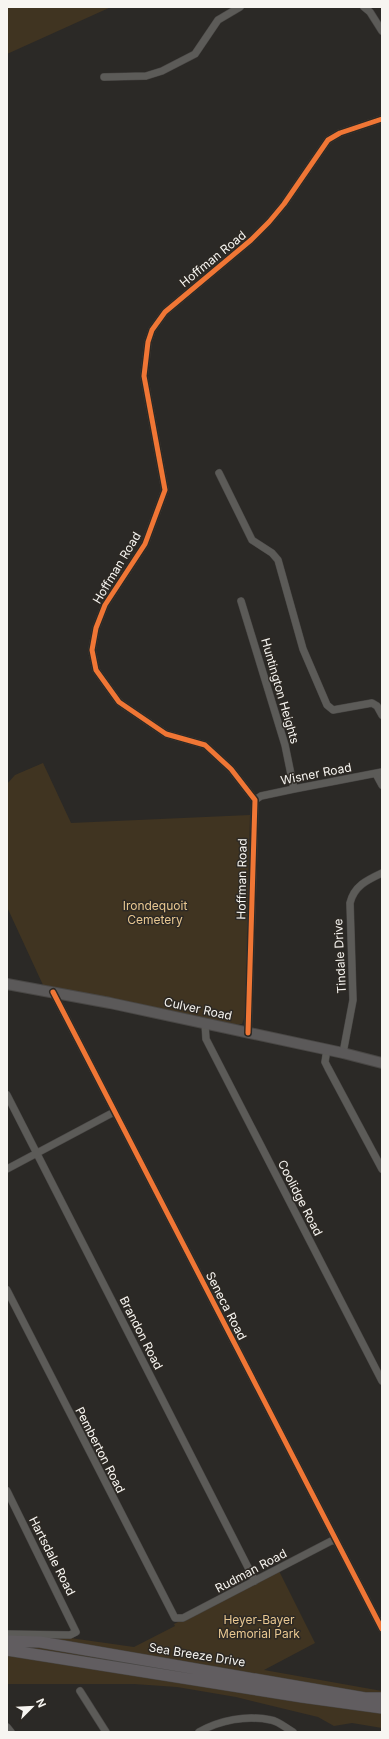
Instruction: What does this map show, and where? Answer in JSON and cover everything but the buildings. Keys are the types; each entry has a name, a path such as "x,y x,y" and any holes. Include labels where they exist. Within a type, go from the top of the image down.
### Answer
{"main road":[{"name":"Culver Road","path":"7,984 53,992 327,1049 382,1063"},
{"name":"Sea Breeze Drive","path":"7,1641 35,1642 364,1698 382,1698"},
{"name":"Sea Breeze Drive","path":"7,1650 302,1698 382,1708"}],"street":[{"path":"104,77 146,76 162,72 194,54 218,20 240,7"},
{"path":"364,7 370,12 382,31"},
{"name":"Hoffman Road","path":"248,1033 254,800 231,769 205,745 166,734 119,702 96,670 92,650 96,628 105,605 146,544 165,490 144,376 146,350 152,330 165,312 251,240 269,222 328,140 340,133 382,119"},
{"path":"219,473 252,540 272,553 278,560 306,658 327,705 333,710 372,704 377,706 382,715"},
{"name":"Huntington Heights","path":"241,601 285,745 294,789"},
{"path":"379,773 382,785"},
{"name":"Wisner Road","path":"254,800 261,796 379,773"},
{"name":"Tindale Drive","path":"343,1053 353,1000 350,903 353,893 359,886 382,873"},
{"name":"Seneca Road","path":"53,992 382,1629"},
{"name":"Coolidge Road","path":"204,1024 206,1039 382,1381"},
{"path":"327,1049 325,1062 382,1169"},
{"name":"Brandon Road","path":"7,1095 255,1581"},
{"path":"7,1169 114,1112"},
{"name":"Pemberton Road","path":"7,1290 175,1618"},
{"name":"Hartsdale Road","path":"7,1490 76,1632 70,1635 7,1634"},
{"name":"Rudman Road","path":"175,1618 184,1618 335,1539"},
{"path":"80,1691 106,1732"},
{"path":"198,1732 208,1727 234,1719 272,1720 292,1732"},
{"path":"7,1727 11,1732"}],"green space":[{"path":"7,7 111,7 7,54"},
{"name":"Irondequoit Cemetery","path":"43,763 71,823 250,815 245,1016 242,1024 235,1025 43,985 7,907 7,784 15,775"},
{"name":"Heyer-Bayer Memorial Park","path":"279,1571 315,1643 264,1670 382,1691 382,1728 352,1723 334,1726 318,1717 236,1697 177,1687 134,1684 7,1684 7,1636 63,1637 134,1647 175,1626 174,1624"}],"cycle path":[{"path":"248,1033 255,800 231,769 205,745 166,734 119,702 96,670 92,650 96,628 105,605 145,544 165,490 144,376 148,342 152,330 165,312 251,240 269,222 284,204 328,140 340,133 382,119"},
{"path":"53,992 382,1629"}]}
